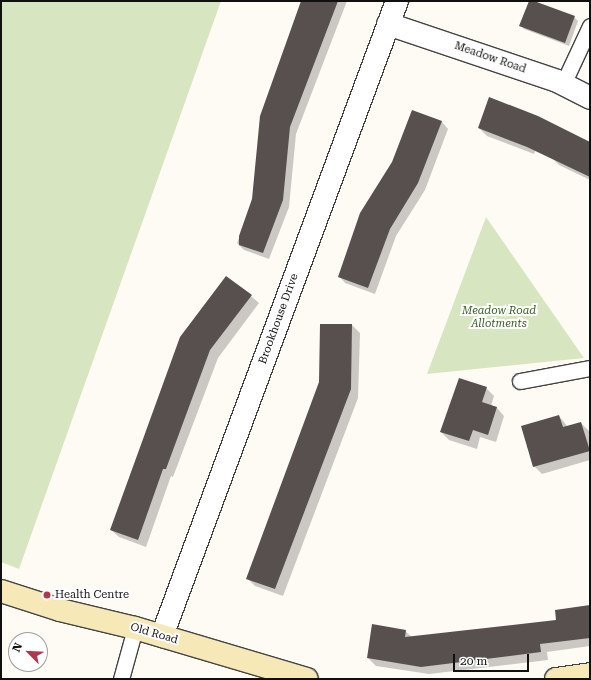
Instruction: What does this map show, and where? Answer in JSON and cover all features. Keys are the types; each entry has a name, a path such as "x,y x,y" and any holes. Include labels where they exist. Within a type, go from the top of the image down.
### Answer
{"street":[{"name":"Brookhouse Drive","path":"162,636 397,1"},
{"name":"Meadow Road","path":"388,24 563,84 590,98"},
{"name":"Old Road","path":"1,591 60,610 135,628 307,679"},
{"path":"556,679 590,674"}],"lane":[{"path":"563,84 590,26"},
{"path":"520,382 590,368"},
{"path":"121,679 135,628"}],"green space":[{"path":"1,1 221,1 19,569 1,562"},
{"name":"Meadow Road Allotments","path":"486,217 584,358 427,374"}],"building":[{"path":"301,1 338,1 290,127 283,200 263,253 239,245 239,236 252,199 260,116"},
{"path":"529,1 534,1 575,16 565,43 519,26"},
{"path":"489,97 538,116 590,142 590,177 527,147 478,128"},
{"path":"412,110 442,121 418,183 390,229 368,288 338,277 360,213 392,162"},
{"path":"226,276 252,295 210,350 166,469 163,469 138,540 110,530 180,337"},
{"path":"320,324 352,324 351,389 275,589 246,579 319,382"},
{"path":"459,378 487,387 482,402 497,407 488,435 473,430 469,441 440,432"},
{"path":"559,415 563,427 581,422 590,451 533,467 521,426"},
{"path":"590,605 590,638 540,644 541,652 421,667 367,658 372,624 406,630 405,637 556,620 555,610"}],"place":[{"name":"Health Centre","path":"47,595"}]}
